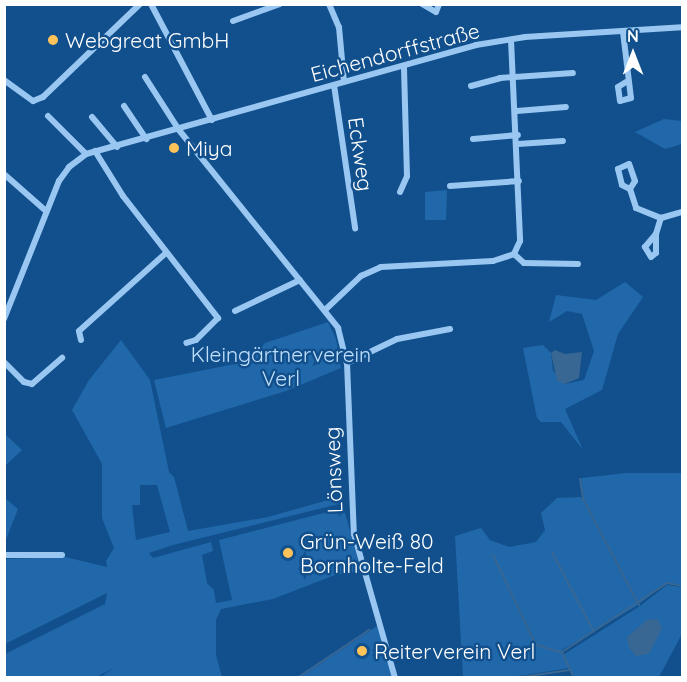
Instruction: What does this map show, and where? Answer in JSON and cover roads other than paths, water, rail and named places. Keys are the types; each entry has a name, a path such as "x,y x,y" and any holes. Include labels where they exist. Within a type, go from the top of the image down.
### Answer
{"street":[{"path":"4,80 33,101 43,97 140,4"},
{"path":"151,4 212,120"},
{"path":"233,21 280,4"},
{"path":"329,4 339,27 344,82"},
{"path":"423,4 436,12 439,4"},
{"name":"Eichendorffstraße","path":"4,319 46,211 64,174 86,154 179,130 476,45 511,40 682,27"},
{"path":"623,32 626,82"},
{"path":"325,310 370,270 403,264 493,261 514,254 520,241 517,111 511,40"},
{"path":"400,192 407,176 404,66"},
{"path":"471,86 515,77 573,73"},
{"path":"145,77 179,130"},
{"name":"Eckweg","path":"334,85 355,228"},
{"path":"124,106 146,139"},
{"path":"517,111 566,107"},
{"path":"48,116 86,154"},
{"path":"92,117 117,147"},
{"name":"Lönsweg","path":"179,130 338,328 347,363 354,534 395,678"},
{"path":"473,139 518,135"},
{"path":"518,144 563,141"},
{"path":"95,151 166,253 218,318 196,340 186,343"},
{"path":"4,174 46,211"},
{"path":"450,186 519,181"},
{"path":"630,189 636,208 661,218 682,212"},
{"path":"656,234 661,218"},
{"path":"81,340 79,331 166,253"},
{"path":"514,254 524,263 579,264"},
{"path":"235,311 300,280"},
{"path":"347,363 397,339 450,330"},
{"path":"4,362 24,382 32,384 62,358"},
{"path":"4,555 62,555"}],"waterway":[{"path":"580,479 583,499 639,605"},
{"path":"552,552 594,632"},
{"path":"493,555 536,645 561,652"},
{"path":"574,678 562,652 667,583 682,586"},
{"path":"297,678 369,630"},
{"path":"516,678 569,670"}],"place":[{"name":"Webgreat GmbH","path":"53,40"},
{"name":"Miya","path":"174,148"},
{"name":"Grün-Weiß 80 Bornholte-Feld","path":"288,553"},
{"name":"Reiterverein Verl","path":"362,651"}],"park label":[{"name":"Kleingärtnerverein Verl","path":"281,366"}]}
